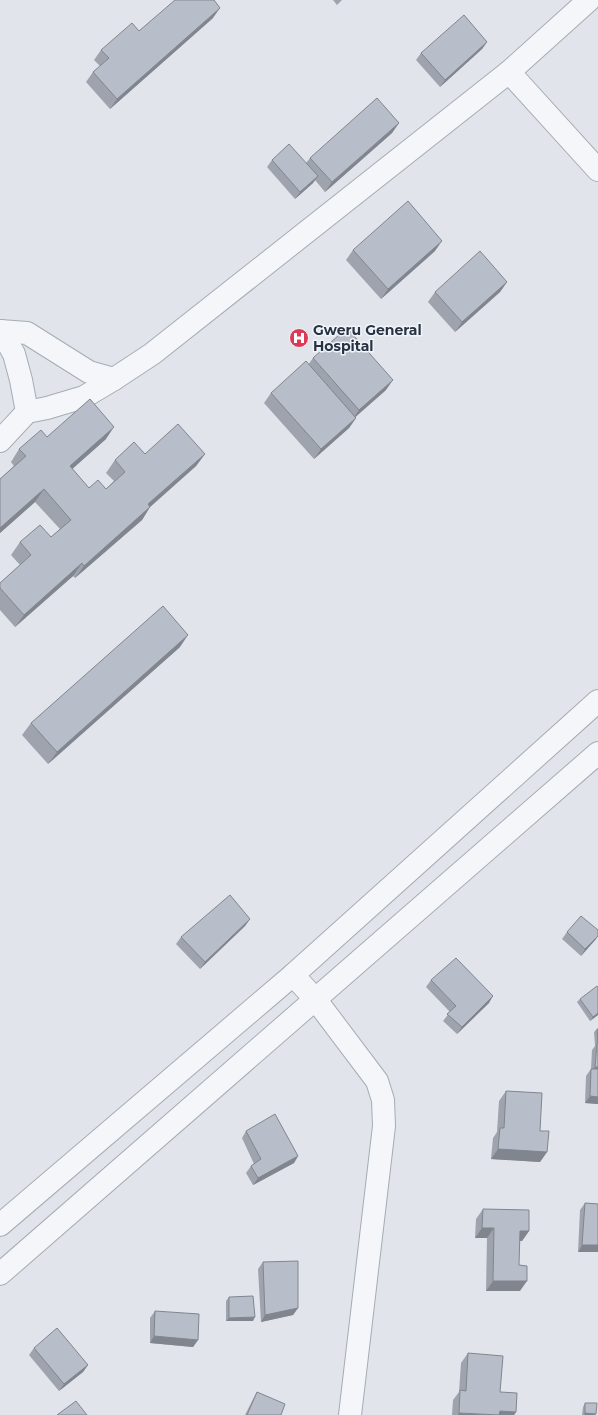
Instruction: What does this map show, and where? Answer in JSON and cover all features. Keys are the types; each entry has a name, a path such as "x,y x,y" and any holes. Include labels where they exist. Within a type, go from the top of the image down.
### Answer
{"street":[{"path":"0,441 27,412 47,408 84,397 159,349 508,72 588,0"},
{"path":"508,72 598,170"},
{"path":"1,331 27,333 89,372 114,379"},
{"path":"1,331 14,354 27,412"},
{"path":"0,1225 293,975 598,701"},
{"path":"0,1274 598,753"},
{"path":"293,975 316,1000 377,1081 384,1100 384,1126 350,1415"}],"building":[{"path":"175,0 214,0 220,8 117,99 93,72 109,58 101,50 132,23 139,31"},
{"path":"464,15 487,42 445,80 421,53"},
{"path":"377,98 399,123 332,182 310,158"},
{"path":"289,144 318,176 300,192 272,160"},
{"path":"408,201 442,241 388,289 353,250"},
{"path":"480,251 507,282 462,322 435,292"},
{"path":"347,328 393,380 359,410 313,358"},
{"path":"306,361 356,418 321,449 271,393"},
{"path":"90,399 114,427 70,466 89,488 98,480 106,489 125,472 115,460 134,442 145,454 178,424 205,454 148,504 150,507 84,566 82,563 24,615 0,588 0,583 31,555 20,542 40,525 51,537 71,520 44,489 0,528 0,479 26,456 19,449 41,430 47,437"},
{"path":"163,606 188,635 57,752 31,723"},
{"path":"230,895 250,919 205,962 181,937"},
{"path":"581,916 598,930 598,936 585,949 567,932"},
{"path":"456,958 493,996 462,1027 447,1014 456,1006 431,980"},
{"path":"597,986 598,1013 593,1017 580,999"},
{"path":"597,1043 598,1067 595,1067"},
{"path":"591,1069 598,1069 598,1097 590,1096"},
{"path":"506,1091 542,1093 540,1131 549,1131 547,1152 498,1149 500,1128 504,1128"},
{"path":"275,1114 298,1156 258,1178 251,1166 261,1159 246,1131"},
{"path":"585,1203 598,1204 598,1245 582,1245"},
{"path":"483,1209 529,1210 529,1231 520,1231 519,1265 527,1266 527,1281 493,1281 494,1228 482,1228"},
{"path":"298,1261 298,1308 265,1315 263,1262"},
{"path":"253,1296 255,1317 229,1318 229,1297"},
{"path":"155,1311 199,1314 198,1340 154,1336"},
{"path":"57,1328 88,1365 64,1384 34,1348"},
{"path":"468,1353 503,1356 500,1392 517,1393 516,1412 500,1411 499,1415 459,1413 460,1390 466,1391"},
{"path":"257,1392 285,1404 281,1415 247,1415"},
{"path":"76,1401 87,1415 57,1415"},
{"path":"585,1403 597,1403 596,1414 585,1413"}],"place":[{"name":"Gweru General Hospital","path":"299,338"}]}
